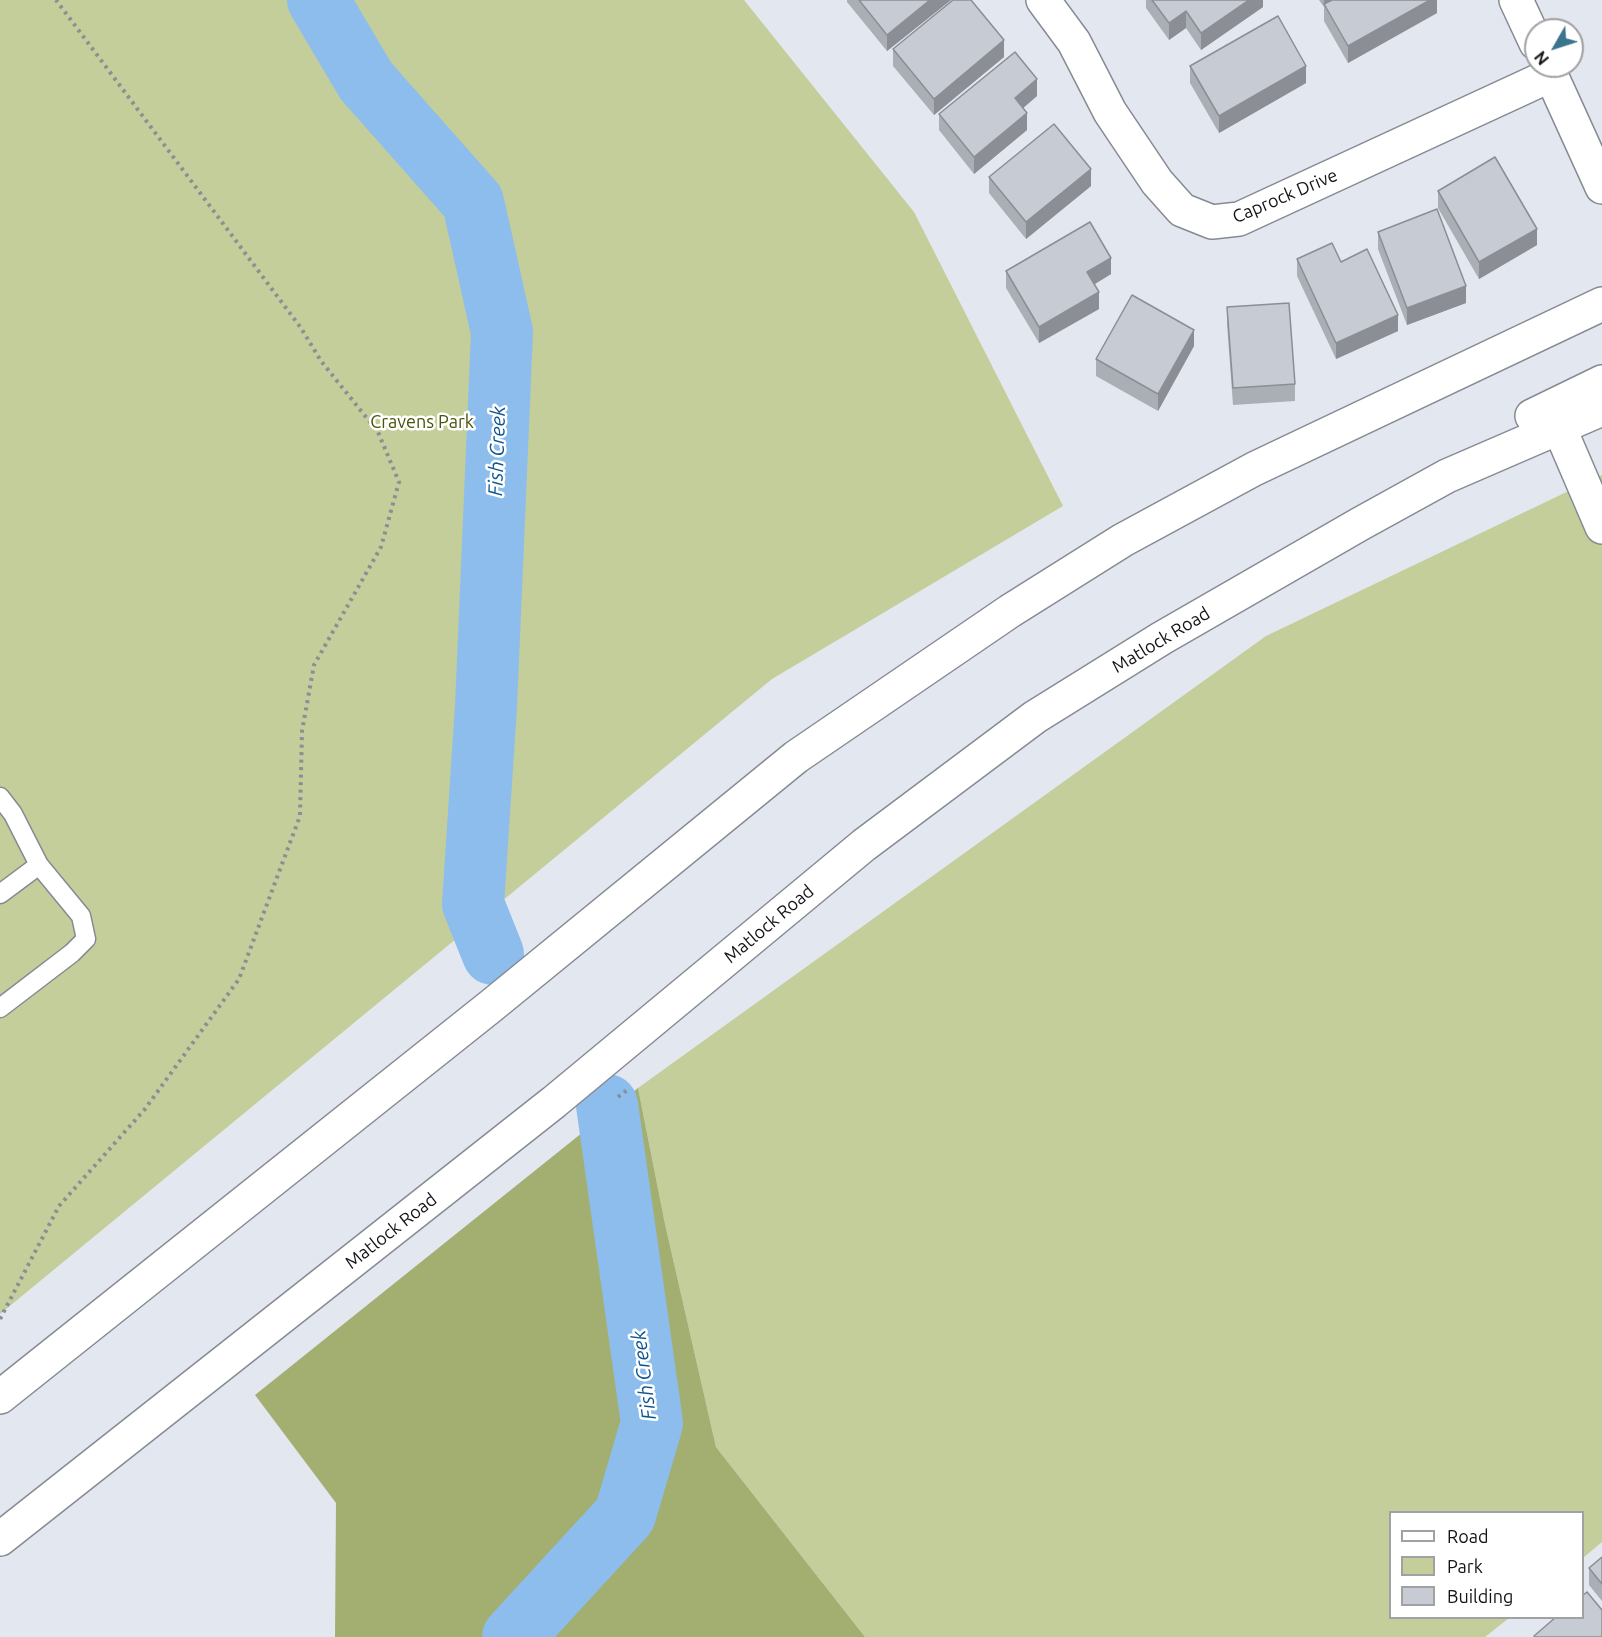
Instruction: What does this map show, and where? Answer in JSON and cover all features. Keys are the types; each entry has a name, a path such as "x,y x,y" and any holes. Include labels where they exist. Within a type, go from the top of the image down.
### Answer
{"main road":[{"name":"Caprock Drive","path":"1044,0 1074,42 1110,112 1157,182 1182,210 1212,222 1239,219 1532,78"},
{"path":"1516,0 1524,18"},
{"path":"1553,78 1602,187"},
{"path":"0,1397 549,959 796,757 1010,611 1123,540 1288,452 1602,304"},
{"path":"1409,497 1425,470 1446,456 1602,382"},
{"name":"Matlock Road","path":"0,1539 554,1102 864,845 1035,717 1162,638 1447,476 1602,409"},
{"path":"1559,427 1602,527"}],"lane":[{"path":"0,797 13,814 39,865 81,916 86,939 72,953 0,1008"},
{"path":"0,894 39,865"}],"path":[{"path":"0,1319 59,1206 145,1109 239,979 300,816 302,731 314,665 381,547 399,482 378,432 321,361 301,328 56,0"}],"green space":[{"name":"Cravens Park","path":"0,0 744,0 914,212 1063,506 772,679 0,1314"},
{"path":"1602,475 1602,1542 1584,1557 1584,1511 1389,1511 1389,1619 1508,1619 1485,1637 865,1637 716,1447 665,1224 638,1088 1266,636"},
{"path":"638,1088 665,1224 716,1447 865,1637 335,1637 336,1503 255,1395"}],"building":[{"path":"859,0 930,0 887,35"},
{"path":"953,0 971,0 1004,40 934,99 893,49"},
{"path":"1152,0 1249,0 1201,33 1186,11 1169,23"},
{"path":"1332,0 1430,0 1348,46 1324,4"},
{"path":"1278,16 1306,66 1219,116 1190,66"},
{"path":"1015,52 1037,79 1015,98 1027,113 974,157 939,114"},
{"path":"1054,124 1091,169 1026,222 989,177"},
{"path":"1495,157 1537,229 1479,262 1438,191"},
{"path":"1437,209 1466,286 1407,308 1378,232"},
{"path":"1090,222 1111,258 1087,272 1099,292 1039,327 1006,271"},
{"path":"1332,243 1341,262 1367,249 1398,315 1336,343 1297,259"},
{"path":"1132,295 1194,330 1158,394 1096,359"},
{"path":"1289,303 1295,384 1233,388 1227,307"},
{"path":"1602,1557 1602,1584 1589,1568"},
{"path":"1587,1592 1602,1610 1602,1637 1534,1636 1554,1619 1584,1619 1584,1594"}],"waterway":[{"name":"Fish Creek","path":"318,0 366,81 473,202 502,332 486,706 473,904 493,954"},
{"name":"Fish Creek","path":"513,1637 625,1515 652,1423 607,1105"}]}
